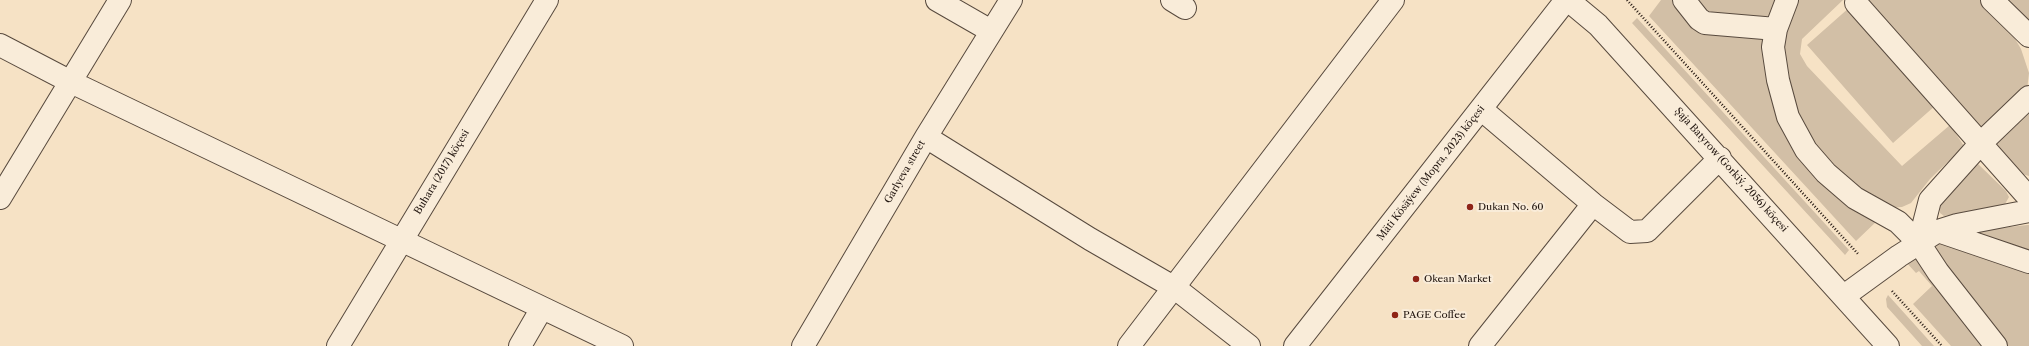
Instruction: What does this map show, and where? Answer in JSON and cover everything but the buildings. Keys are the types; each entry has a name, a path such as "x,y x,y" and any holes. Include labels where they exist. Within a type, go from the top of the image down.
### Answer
{"street":[{"path":"0,198 120,0"},
{"name":"Buhara (2017) köçesi","path":"338,346 547,0"},
{"path":"937,0 991,32"},
{"name":"Garlyeva street","path":"803,346 926,136 1011,0"},
{"path":"1129,346 1175,288 1393,0"},
{"name":"Mäti Kösäýew (Mopra, 2023) köçesi","path":"1295,346 1567,0"},
{"name":"Şaja Batyrow (Gorkiý, 2056) köçesi","path":"1567,0 1598,25 1720,158 1888,346"},
{"path":"1684,0 1698,19 1705,22 1776,29"},
{"path":"1787,0 1776,29 1773,47 1778,80 1788,117 1806,150 1826,173 1855,198 1898,222 1919,243 1938,272 1996,346"},
{"path":"1992,0 2029,36"},
{"path":"1856,3 2029,198"},
{"path":"0,45 71,82 622,346"},
{"path":"1919,243 1930,200 1981,143 2029,97"},
{"path":"1481,109 1593,204 1630,232 1647,231 1720,158"},
{"path":"926,136 1090,239 1175,288 1249,346"},
{"path":"1480,346 1593,204"},
{"path":"1844,296 1875,273 1938,231 1957,225 2029,211"},
{"path":"1938,231 2029,262"},
{"path":"520,346 542,308"}],"path":[{"path":"1626,0 1942,346"}],"shaded area":[{"path":"1661,0 1676,0 1765,35 1781,116 1878,220 1856,241 1649,16"},
{"path":"1691,0 1779,0 1770,15 1766,17 1713,18"},
{"path":"1795,0 1843,0 1802,39 1800,54 1807,66 1902,166 1950,125 1964,146 1930,179 1911,203 1902,207 1889,208 1863,196 1830,166 1799,121 1789,91 1781,47"},
{"path":"1865,0 1980,0 2008,27 2021,49 2029,73 2027,90 1984,131"},
{"path":"2002,0 2029,0 2029,25"},
{"path":"1850,7 1936,105 1893,143 1807,45"},
{"path":"1637,18 1849,250 1845,255 1632,23"},
{"path":"2029,108 2029,176 2022,174 1992,145"},
{"path":"1977,163 2006,191 2009,197 2005,204 1944,216 1940,213 1940,206 1946,196"},
{"path":"2027,225 2029,225 2029,254 1967,232"},
{"path":"1940,241 2029,271 2029,346 2004,346 1939,257 1936,246"},
{"path":"1909,259 1916,260 1989,346 1951,346 1913,304 1932,286 1919,271 1916,273 1905,261"},
{"path":"1888,295 1934,346 1922,346 1887,307 1886,299"}],"place":[{"name":"Dukan No. 60","path":"1470,207"},
{"name":"Okean Market","path":"1416,279"},
{"name":"PAGE Coffee","path":"1395,315"}]}
